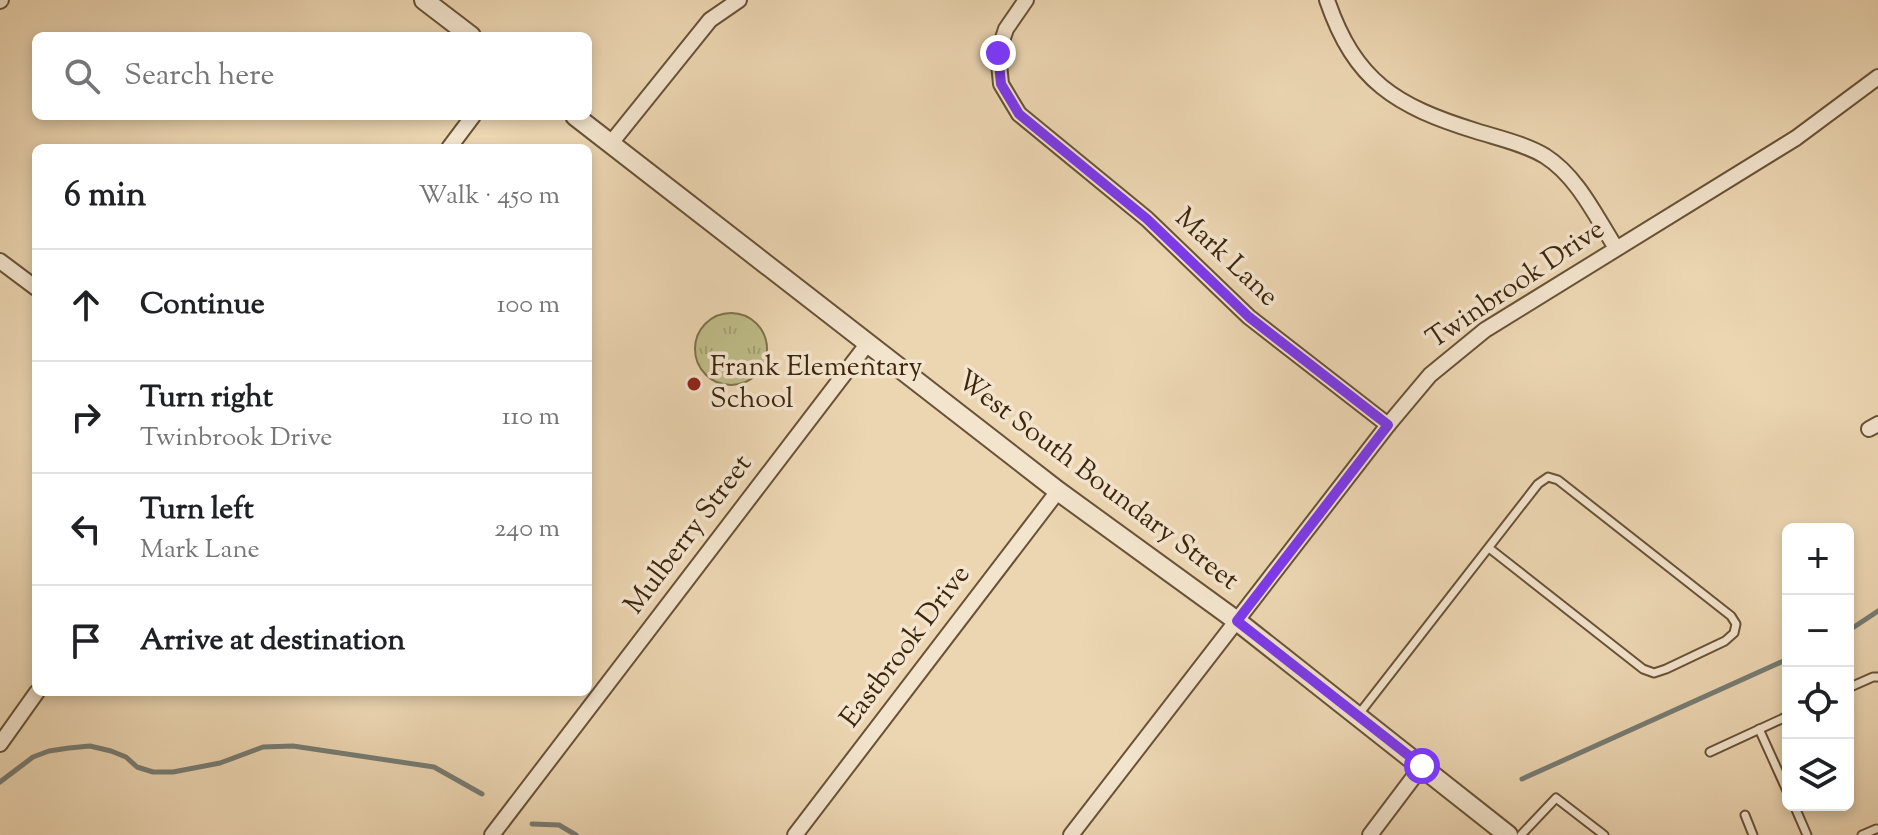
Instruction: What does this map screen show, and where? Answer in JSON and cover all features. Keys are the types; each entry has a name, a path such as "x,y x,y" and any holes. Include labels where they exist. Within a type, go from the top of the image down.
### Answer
{"street":[{"path":"424,0 466,32"},
{"path":"611,143 710,20 739,0"},
{"name":"Mark Lane","path":"1026,0 1006,29 998,53 1001,84 1019,114 1147,219 1249,317 1388,425"},
{"path":"1327,0 1339,34 1363,71 1398,100 1417,111 1517,144 1546,157 1576,184 1616,248"},
{"name":"Twinbrook Drive","path":"1071,835 1430,375 1485,330 1796,138 1878,77"},
{"path":"452,144 470,120"},
{"name":"West South Boundary Street","path":"580,120 1058,491 1237,621 1508,835"},
{"path":"0,261 32,285"},
{"name":"Mulberry Street","path":"492,835 868,343"},
{"name":"Eastbrook Drive","path":"795,835 1058,491"},
{"path":"0,744 34,696"},
{"path":"1370,835 1422,766"}],"lane":[{"path":"1358,715 1538,484 1548,477 1558,480 1731,616 1736,624 1734,633 1725,641 1654,673 1643,669 1489,548"},
{"path":"1854,685 1878,677"},
{"path":"1710,752 1782,719"},
{"path":"1759,729 1782,780"},
{"path":"1521,835 1556,798 1604,835"},
{"path":"1797,811 1807,835"},
{"path":"1745,815 1753,835"},
{"path":"1862,835 1876,829"}],"green space":[{"path":"731,313 751,319 761,329 767,349 761,369 751,379 731,385 711,379 701,369 695,349 701,329 711,319"}],"waterway":[{"path":"1854,627 1878,611"},
{"path":"1522,779 1782,662"},
{"path":"0,782 33,757 69,748 90,746 126,757 137,767 153,772 173,772 220,763 263,747 293,746 434,767 482,794"},
{"path":"532,824 559,825 576,835"}],"place":[{"name":"Frank Elementary School","path":"694,384"}],"route":[{"path":"998,53 1001,84 1019,114 1147,219 1249,317 1388,425 1237,621 1422,766"}]}
